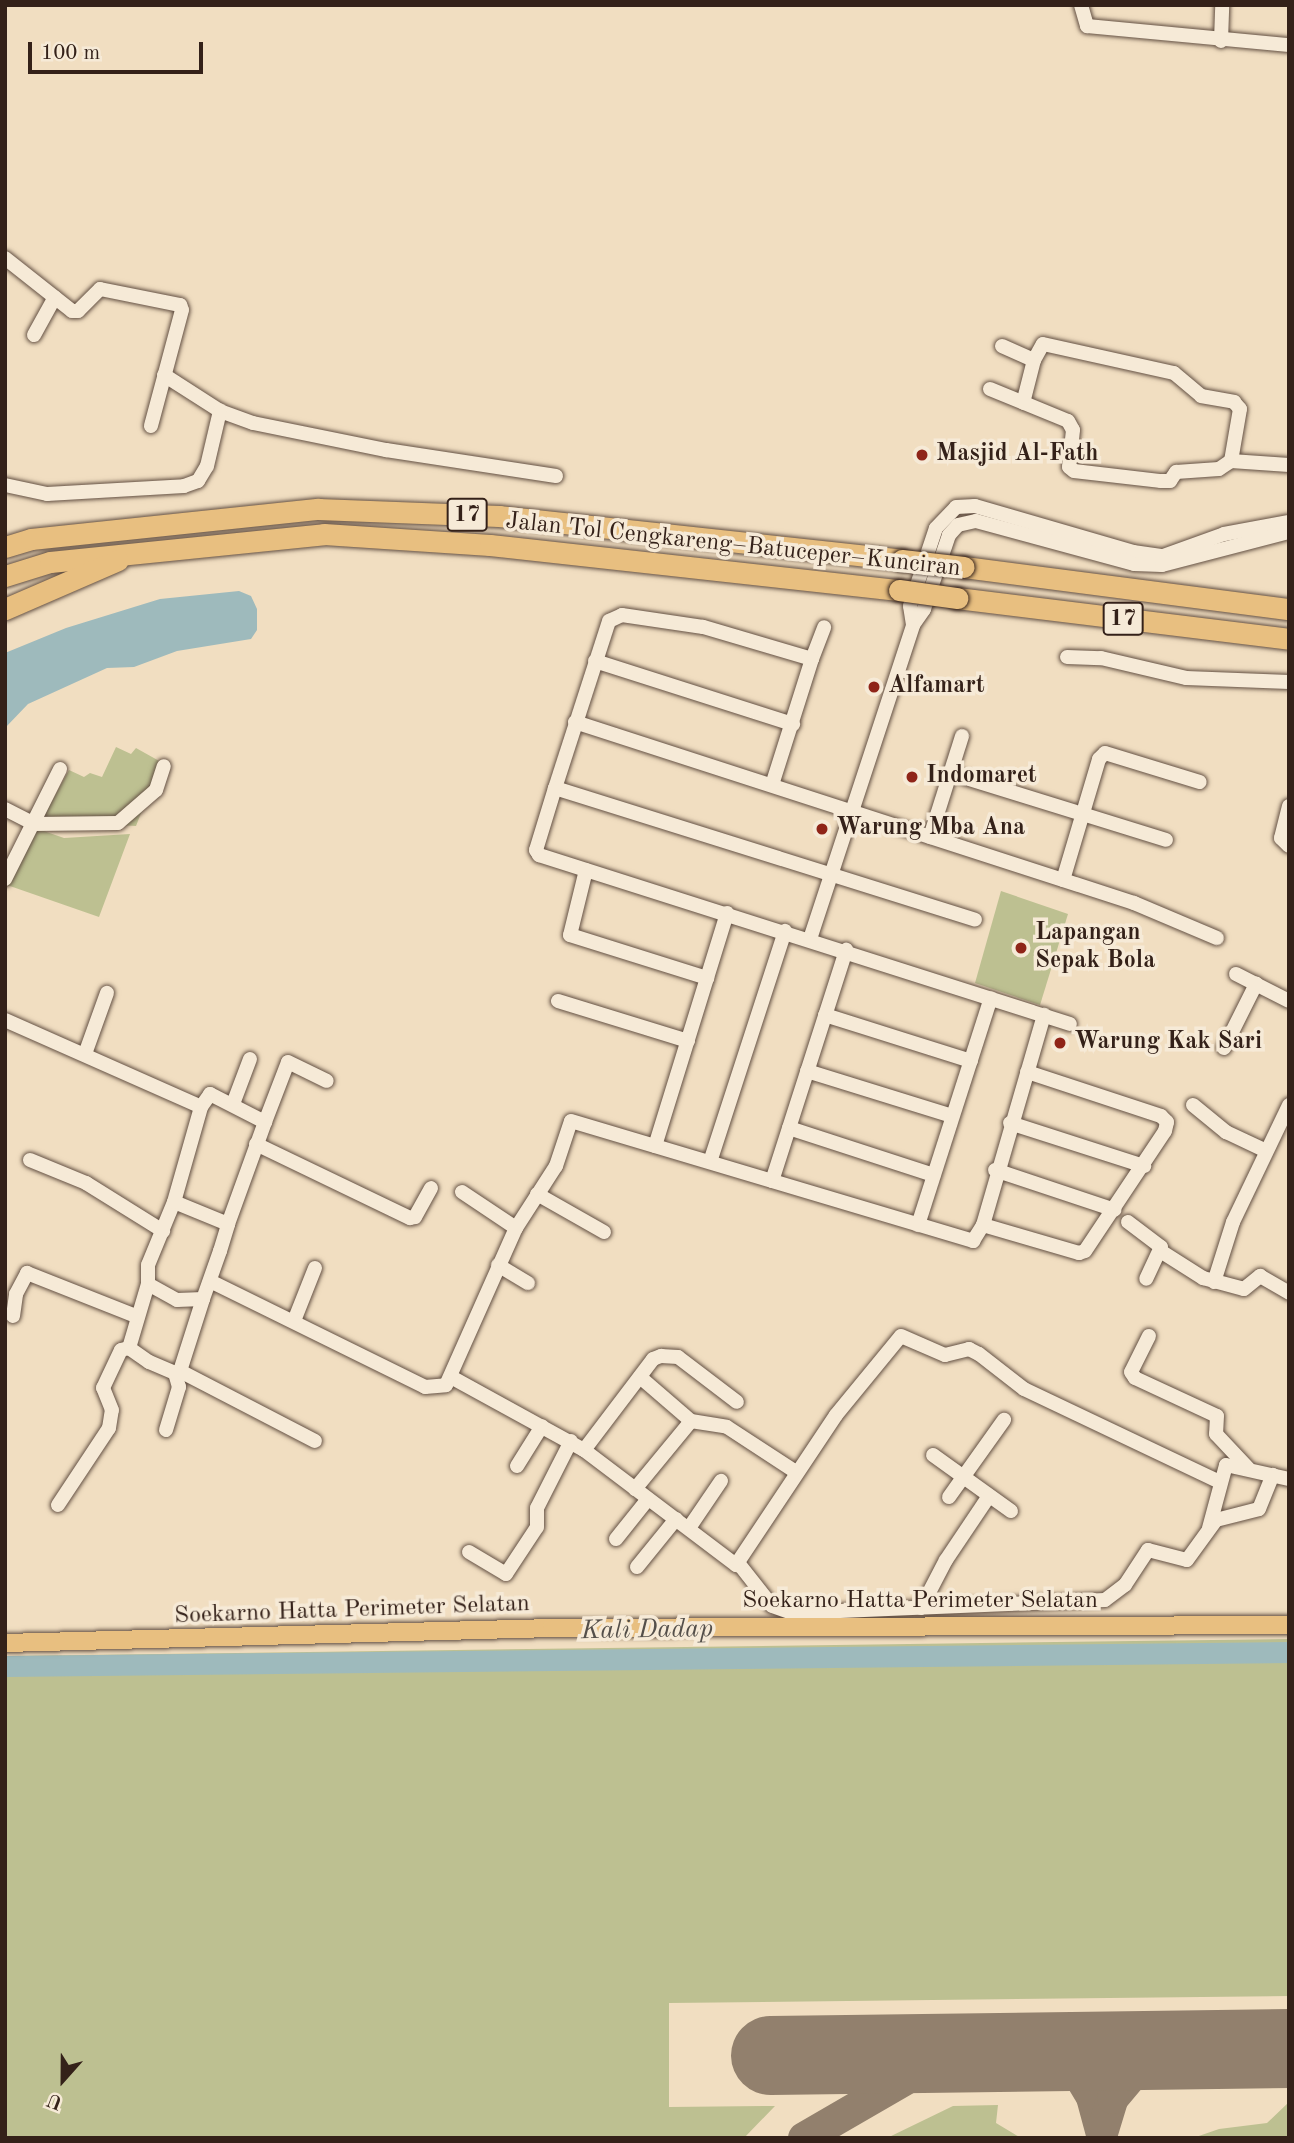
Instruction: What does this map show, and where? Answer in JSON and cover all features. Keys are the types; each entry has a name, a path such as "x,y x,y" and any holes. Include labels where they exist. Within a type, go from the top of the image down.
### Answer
{"highway":[{"name":"Jalan Tol Cengkareng–Batuceper–Kunciran","path":"5,547 31,539 318,509 499,516 964,567 1289,609"},
{"name":"Jalan Tol Cengkareng–Batuceper–Kunciran","path":"5,576 50,562 324,534 490,545 899,590 1289,639"},
{"path":"5,536 31,539"},
{"path":"5,609 132,554"}],"main road":[{"name":"Soekarno Hatta Perimeter Selatan","path":"5,1643 552,1628 1289,1625"}],"street":[{"path":"1081,5 1087,26 1220,41 1289,45"},
{"path":"1220,41 1222,5"},
{"path":"5,258 72,311 78,311 100,289 180,305 151,426"},
{"path":"34,335 55,297"},
{"path":"1023,403 1034,360 1043,344 1174,373 1186,379 1201,396 1234,402 1240,409 1231,461"},
{"path":"1002,346 1034,360"},
{"path":"164,375 220,411 253,423 386,450 556,476"},
{"path":"990,389 1068,421 1073,430 1069,467 1074,471 1128,480 1170,481 1176,472 1219,469 1231,461 1289,465"},
{"path":"5,485 47,494 184,486 198,481 207,466 220,411"},
{"path":"913,625 910,606 936,528 956,506 975,506 1133,552 1163,556 1250,527 1289,522"},
{"path":"810,939 913,625 924,609 949,535 967,521 1134,564 1162,565 1289,532"},
{"path":"812,659 703,627 622,615 609,621 537,853 1070,1024"},
{"path":"772,785 824,627"},
{"path":"1067,657 1101,658 1186,678 1289,682"},
{"path":"595,661 793,724"},
{"path":"576,722 1063,880 1217,938"},
{"path":"930,837 962,736"},
{"path":"1063,880 1099,759 1105,753 1200,782"},
{"path":"5,809 34,824 118,823 143,806 156,790 164,766"},
{"path":"5,879 60,769"},
{"path":"950,773 1166,839"},
{"path":"555,788 975,920"},
{"path":"1289,806 1281,838 1289,846"},
{"path":"586,870 570,935 707,978"},
{"path":"655,1146 727,913"},
{"path":"710,1162 785,931"},
{"path":"772,1181 846,950"},
{"path":"1236,974 1289,1001"},
{"path":"1224,1048 1256,984"},
{"path":"85,1055 107,993"},
{"path":"918,1225 991,998"},
{"path":"558,1001 688,1041"},
{"path":"825,1015 971,1060"},
{"path":"210,1281 425,1387 446,1385 516,1228 556,1166 571,1121 973,1241 983,1225 995,1170 1044,1015"},
{"path":"5,1020 201,1107"},
{"path":"233,1104 250,1059"},
{"path":"166,1430 179,1387 178,1372 256,1144 288,1062 327,1081"},
{"path":"807,1071 953,1116"},
{"path":"983,1225 1079,1254 1086,1251 1144,1166 1167,1122 1161,1116 1027,1072"},
{"path":"129,1348 148,1284 148,1265 174,1202 201,1107 210,1094 265,1122"},
{"path":"1193,1105 1227,1132 1264,1150"},
{"path":"1214,1282 1233,1222 1264,1150 1289,1105"},
{"path":"1010,1123 1144,1166"},
{"path":"789,1128 934,1175"},
{"path":"256,1144 410,1218 415,1217 431,1188"},
{"path":"30,1160 86,1183 163,1231"},
{"path":"995,1170 1115,1210"},
{"path":"462,1192 516,1228"},
{"path":"537,1194 604,1232"},
{"path":"174,1202 228,1224"},
{"path":"1128,1222 1157,1242 1162,1252 1214,1282 1248,1288 1260,1276 1289,1293"},
{"path":"1146,1279 1162,1252"},
{"path":"498,1265 528,1283"},
{"path":"294,1321 315,1268"},
{"path":"13,1316 16,1294 27,1273 138,1317"},
{"path":"148,1284 177,1300 203,1299"},
{"path":"738,1564 796,1472 901,1336 944,1355 969,1349 1024,1389 1218,1481"},
{"path":"1149,1336 1131,1373 1135,1378 1217,1416 1216,1434 1248,1468"},
{"path":"58,1505 109,1428 112,1410 103,1388 121,1350 129,1348 315,1441"},
{"path":"584,1450 653,1359 670,1355 737,1402"},
{"path":"451,1377 571,1441 689,1528 733,1565 738,1564"},
{"path":"640,1377 691,1421 727,1427 796,1472"},
{"path":"949,1497 1004,1420"},
{"path":"635,1489 691,1421"},
{"path":"517,1466 542,1426"},
{"path":"469,1552 506,1574 537,1527 537,1508 571,1441"},
{"path":"933,1455 1011,1511"},
{"path":"738,1564 778,1611 1105,1600 1125,1586 1148,1550 1187,1560 1209,1528 1224,1516 1259,1510 1284,1477 1226,1465 1218,1481 1209,1528"},
{"path":"689,1528 721,1480"},
{"path":"921,1608 946,1560 989,1496"},
{"path":"616,1539 648,1499"},
{"path":"637,1567 676,1519"}],"green space":[{"path":"116,747 131,754 136,748 161,762 136,826 41,821 69,770 84,777 90,773 102,777"},
{"path":"35,828 64,838 130,834 99,917 7,885"},
{"name":"Lapangan Sepak Bola","path":"1001,891 1068,914 1040,1005 975,983"},
{"path":"1289,1639 1289,1996 669,2003 669,2107 775,2106 744,2138 5,2138 5,1656"},
{"path":"1289,2102 1289,2138 1193,2138 1219,2129 1267,2123"},
{"path":"998,2105 996,2123 1021,2138 887,2138 953,2106"}],"water":[{"path":"239,591 251,596 257,609 257,630 251,639 177,651 134,667 107,668 28,704 5,728 5,653 66,628 160,599"}],"waterway":[{"name":"Kali Dadap","path":"5,1666 1289,1652"}],"taxiway":[{"path":"1102,2133 1113,2098 1132,2075 1158,2057 1187,2049"},
{"path":"804,2138 911,2076 947,2064 1020,2051"},
{"path":"1026,2051 1055,2057 1077,2072 1092,2097 1102,2134"}],"runway":[{"path":"770,2055 1289,2048"}],"place":[{"name":"Masjid Al-Fath","path":"922,455"},
{"name":"Alfamart","path":"874,687"},
{"name":"Indomaret","path":"912,777"},
{"name":"Warung Mba Ana","path":"822,829"},
{"name":"Lapangan Sepak Bola","path":"1021,948"},
{"name":"Warung Kak Sari","path":"1060,1043"}]}
